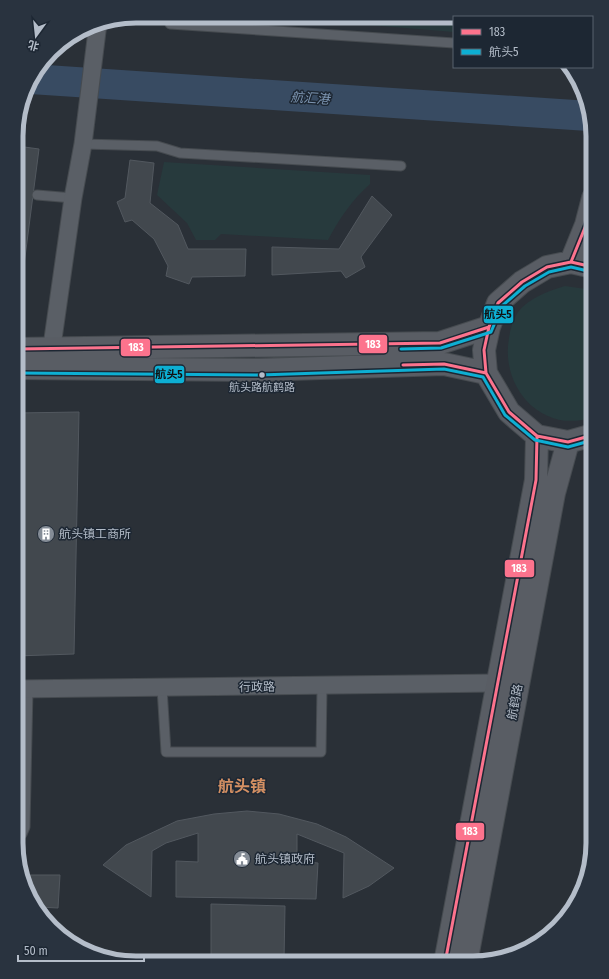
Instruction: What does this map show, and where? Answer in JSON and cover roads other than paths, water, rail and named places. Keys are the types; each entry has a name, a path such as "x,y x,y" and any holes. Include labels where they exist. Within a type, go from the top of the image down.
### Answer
{"main road":[{"path":"571,262 586,225"},
{"path":"586,265 571,262 547,267 522,282 498,303 489,327 484,350 486,373 509,412 537,436 568,442 586,437"},
{"path":"23,366 50,358 440,343 489,327"},
{"path":"23,351 50,358 259,370 444,364 486,373"},
{"name":"航鹤路","path":"446,956 536,480 537,436"},
{"name":"航鹤路","path":"467,956 554,493 568,442"}],"street":[{"path":"50,358 73,198 83,144 97,30"},
{"name":"行政路","path":"23,689 322,687 498,683"}],"lane":[{"path":"230,23 231,28"},
{"path":"170,24 453,43"},
{"path":"83,144 157,146 180,153 401,166"},
{"path":"36,195 73,198"},
{"path":"162,688 166,752 321,752 322,687"},
{"path":"23,735 25,827 23,832"}],"waterway":[{"name":"航汇港","path":"39,79 584,116"}],"place":[{"name":"航头路航鹤路","path":"262,375"},
{"name":"航头镇工商所","path":"46,534"},
{"name":"航头镇政府","path":"242,859"}],"district":[{"name":"航头镇","path":"242,786"}]}
